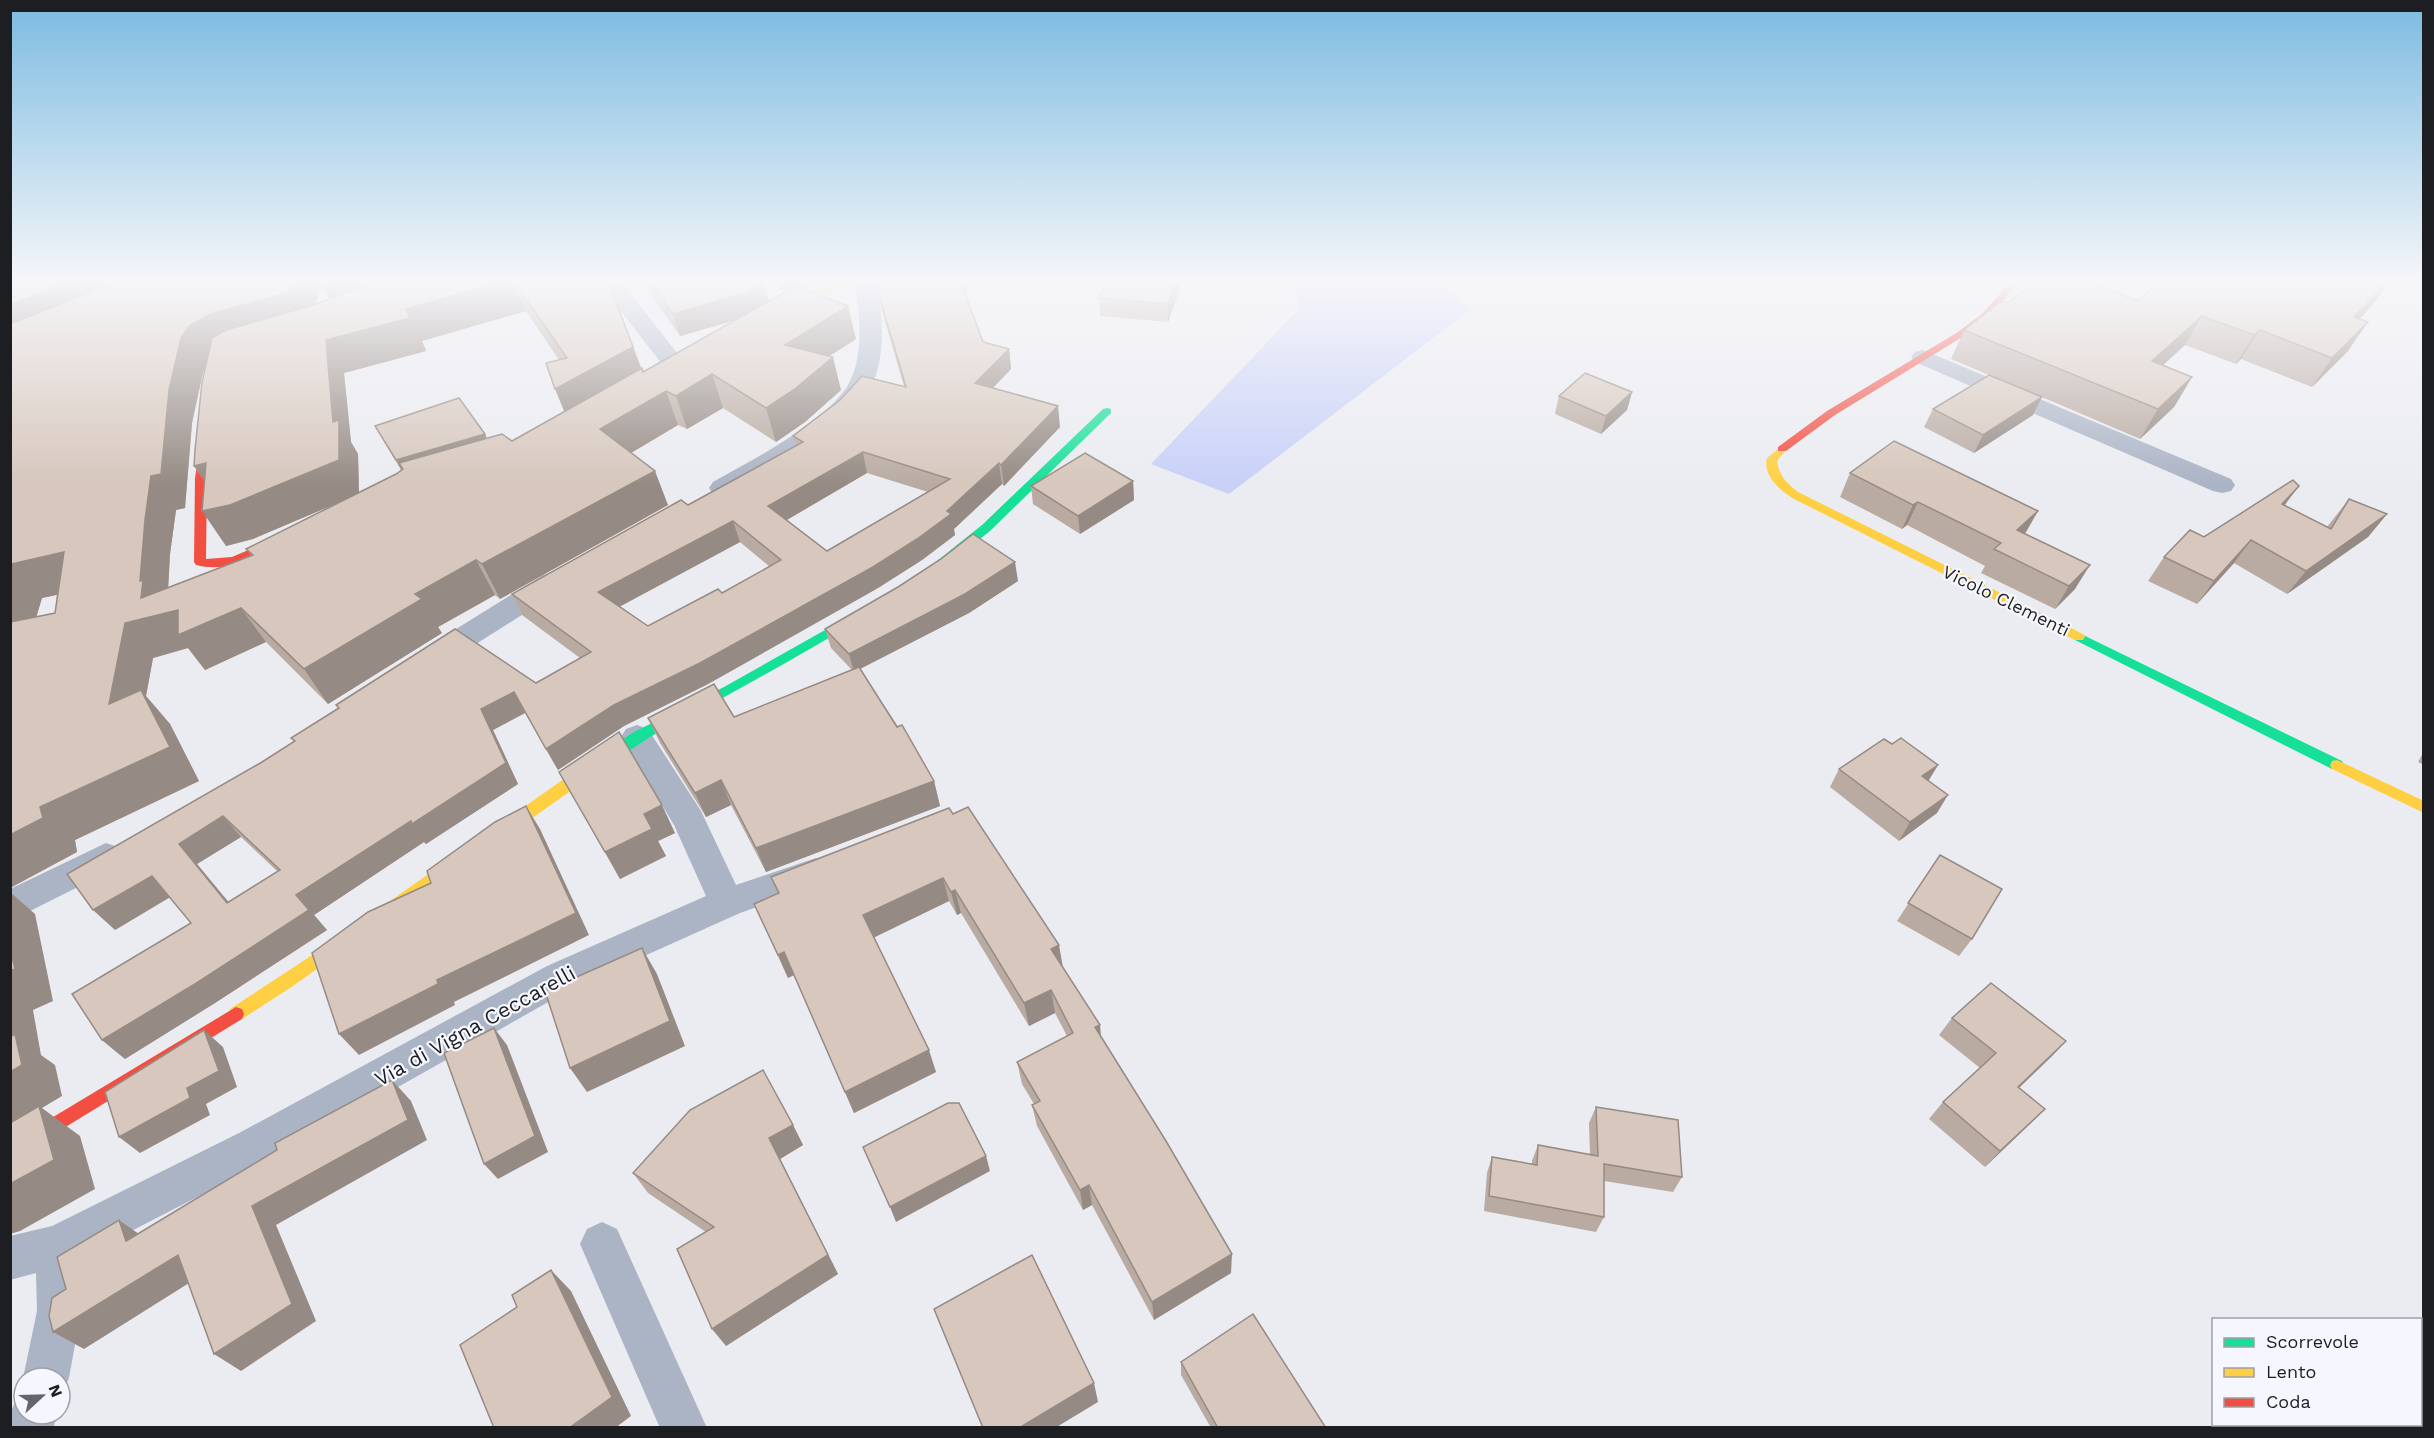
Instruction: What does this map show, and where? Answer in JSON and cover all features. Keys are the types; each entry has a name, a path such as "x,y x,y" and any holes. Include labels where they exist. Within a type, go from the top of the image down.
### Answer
{"street":[{"path":"663,350 680,372"},
{"path":"703,499 783,451 820,425 853,395 861,384 867,350"},
{"name":"Vicolo Clementi","path":"1934,350 1831,413 1778,452 1771,460 1773,474 1797,496 1827,512 2424,808"},
{"path":"1923,357 2222,485"},
{"path":"926,574 986,528 1107,411"},
{"path":"208,423 201,478 200,562 211,565 248,554 303,531"},
{"path":"407,673 575,569"},
{"path":"10,1153 168,1058 288,981 548,796 637,737 729,690 880,603"},
{"path":"637,737 689,820 727,903"},
{"path":"10,906 133,842"},
{"name":"Via di Vigna Ceccarelli","path":"10,1258 57,1245 255,1146 561,977 727,903 844,861"},
{"path":"602,1244 684,1428"},
{"path":"48,1366 59,1311 57,1245"}],"shaded area":[{"path":"1260,350 1417,350 1229,494 1151,464"}],"building":[{"path":"10,350 178,350 169,390 161,474 151,476 140,581 143,580 141,598 253,555 246,549 396,474 403,469 399,463 502,434 512,441 642,368 643,372 682,350 805,350 833,357 796,388 766,408 712,374 676,396 666,391 600,429 655,471 482,564 476,560 415,594 422,599 304,669 241,608 178,635 178,610 125,623 109,704 141,690 170,747 40,807 43,818 10,835 10,622 55,613 64,552 12,564 10,568"},
{"path":"209,350 327,350 333,422 339,420 339,460 230,505 202,511 206,463 194,466 202,382"},
{"path":"562,350 627,350 555,389 546,363 567,358"},
{"path":"895,350 1008,350 975,383 1058,406 1001,465 999,463 947,511 951,514 917,539 873,567 700,663 614,705 546,749 514,692 481,709 506,763 296,895 309,910 195,984 102,1040 72,994 191,923 152,876 93,910 67,874 262,762 295,741 291,738 339,708 336,705 455,629 536,683 591,652 512,594 681,500 688,505 803,442 793,436 840,400 862,376 906,387","holes":["863,452 950,479 827,551 768,506","733,521 781,560 722,593 718,589 648,626 598,592","223,816 280,870 227,903 179,844"]},
{"path":"2013,350 2164,350 2152,361 2192,377 2158,409"},
{"path":"2312,350 2340,350 2332,358"},
{"path":"1585,373 1632,392 1606,416 1559,396"},
{"path":"1989,375 2042,397 1983,435 1933,409"},
{"path":"459,398 485,434 396,460 375,426"},
{"path":"1894,441 2038,511 2017,530 2090,565 2069,586 1994,549 2001,543 1918,502 1913,505 1850,473"},
{"path":"1085,453 1133,481 1078,516 1031,486"},
{"path":"2293,480 2299,486 2282,504 2331,529 2349,499 2387,514 2306,571 2251,540 2214,581 2164,557 2190,530 2204,537"},
{"path":"973,534 1015,562 965,594 849,654 825,629 898,587 941,559"},
{"path":"859,667 897,727 902,725 934,781 756,848 721,780 695,793 648,718 714,684 734,717"},
{"path":"619,732 662,805 644,814 652,829 605,852 559,772"},
{"path":"1901,738 1938,765 1922,776 1948,795 1910,822 1839,769 1884,739 1892,744"},
{"path":"526,806 576,913 437,980 438,984 339,1034 312,953 368,912 431,883 427,871 495,822"},
{"path":"968,807 1059,945 1051,949 1100,1025 1095,1027 1166,1141 1232,1254 1152,1302 1089,1185 1080,1190 1032,1105 1040,1101 1017,1062 1073,1033 1051,990 1024,1003 955,890 951,892 943,878 863,915 929,1050 845,1092 784,952 778,955 754,904 779,893 771,877 949,808 953,814"},
{"path":"1940,855 2002,889 1972,939 1908,903"},
{"path":"10,948 15,969 10,971"},
{"path":"642,948 670,1021 570,1068 545,991"},
{"path":"1991,983 2066,1041 2018,1087 2045,1109 2000,1151 1943,1102 1996,1053 1952,1018"},
{"path":"494,1028 535,1136 484,1164 444,1053"},
{"path":"204,1030 219,1071 187,1088 190,1098 119,1137 105,1092"},
{"path":"15,1034 22,1065 10,1072 10,1037"},
{"path":"763,1070 793,1125 769,1138 828,1255 712,1329 677,1249 714,1227 633,1173 690,1110"},
{"path":"392,1080 408,1120 252,1206 292,1304 214,1354 178,1255 53,1332 49,1316 52,1298 66,1289 57,1257 119,1220 126,1241 277,1150 275,1143"},
{"path":"948,1103 959,1103 986,1156 890,1207 863,1147"},
{"path":"39,1106 54,1160 10,1184 10,1123"},
{"path":"1596,1107 1678,1120 1682,1177 1604,1164 1604,1217 1489,1196 1492,1157 1537,1165 1538,1145 1598,1156"},
{"path":"1032,1255 1094,1383 1019,1428 983,1428 934,1309"},
{"path":"551,1270 612,1397 569,1428 494,1428 460,1345 517,1307 512,1295"},
{"path":"1253,1314 1326,1428 1218,1428 1181,1362"}],"traffic: fast":[{"path":"941,564 986,528 1107,411"},
{"path":"614,753 637,737 729,690 864,612"},
{"path":"2079,637 2337,765"}],"traffic: slow":[{"path":"1782,449 1771,460 1774,473 1784,487 1800,498 2079,637"},
{"path":"236,1014 614,753"},
{"path":"2337,765 2424,808"}],"traffic: jam":[{"path":"1782,449 1831,413 1934,350"},
{"path":"207,432 201,478 200,562 211,564 235,560 291,536"},
{"path":"10,1153 236,1014"}]}
